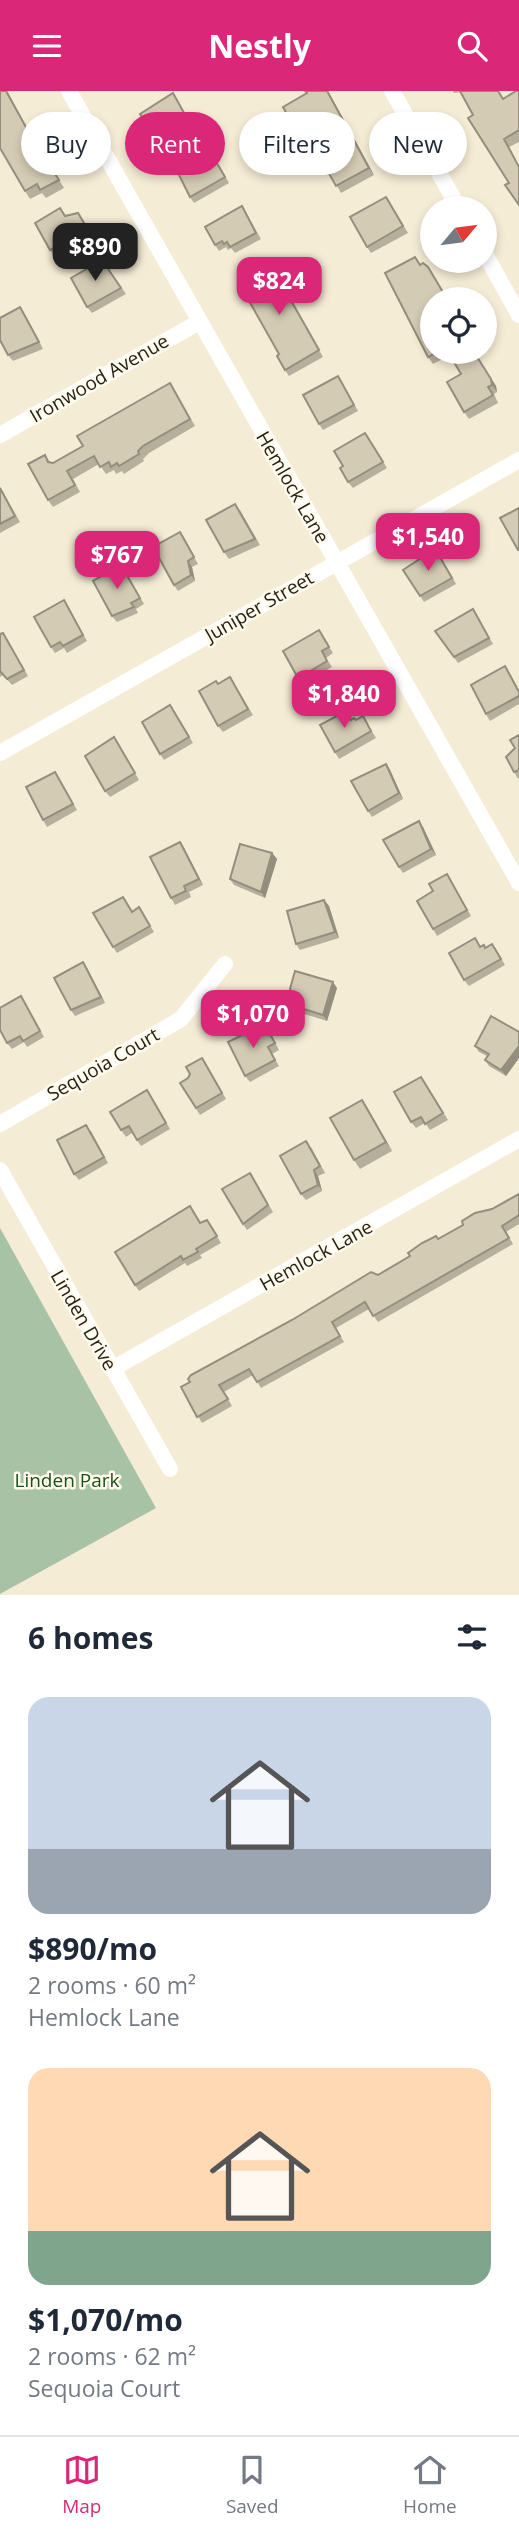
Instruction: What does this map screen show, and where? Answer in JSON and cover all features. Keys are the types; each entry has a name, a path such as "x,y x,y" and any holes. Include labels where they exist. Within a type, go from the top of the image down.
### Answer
{"street":[{"name":"Hemlock Lane","path":"69,91 519,883"},
{"path":"392,91 451,196"},
{"path":"496,273 519,315"},
{"name":"Ironwood Avenue","path":"0,435 199,322"},
{"name":"Juniper Street","path":"0,753 519,460"},
{"name":"Sequoia Court","path":"0,1124 181,1019 225,964"},
{"name":"Hemlock Lane","path":"112,1369 519,1139"},
{"name":"Linden Drive","path":"0,1170 170,1469"}],"green space":[{"name":"Linden Park","path":"0,1228 156,1508 0,1594"}],"building":[{"path":"0,91 6,91 21,118 21,175 56,175 59,180 40,190 37,184 25,191 0,148"},
{"path":"305,91 327,91 338,112 286,112 283,107 307,93"},
{"path":"460,91 498,91 503,99 519,91 519,130 504,139 519,167 519,205 505,185 509,183 468,118 473,115"},
{"path":"173,93 183,112 143,112"},
{"path":"355,142 369,168 336,186 330,175 355,175"},
{"path":"179,175 224,175 225,177 190,197"},
{"path":"386,197 403,226 367,247 350,217"},
{"path":"242,206 256,233 230,247 227,242 224,244 222,241 215,245 205,227"},
{"path":"60,208 65,216 78,213 87,228 50,250 35,223"},
{"path":"415,257 420,265 420,273 432,273 440,287 420,287 420,341 385,273"},
{"path":"102,260 121,288 87,307 71,278"},
{"path":"272,267 319,350 285,370 239,279 256,270 259,275"},
{"path":"20,307 39,342 8,355 0,340 0,318"},
{"path":"455,364 482,364 491,379 492,385 488,387 493,395 464,412 447,382 461,374"},
{"path":"338,376 354,405 319,424 303,395"},
{"path":"170,383 190,419 143,446 138,451 139,454 119,466 117,463 111,467 109,462 100,467 94,456 67,471 75,485 48,500 28,464 45,455 48,462 53,463 83,446 77,436"},
{"path":"365,433 383,462 348,482 334,451"},
{"path":"0,488 15,516 0,524"},
{"path":"235,504 255,539 224,552 206,520"},
{"path":"519,508 519,550 518,550 500,518"},
{"path":"180,532 194,557 188,561 191,575 174,585 153,547"},
{"path":"435,549 452,578 420,596 403,570"},
{"path":"121,565 140,598 131,603 134,607 112,616 93,581"},
{"path":"64,600 83,635 63,646 60,642 51,647 34,617"},
{"path":"473,609 489,638 454,657 435,631"},
{"path":"319,630 329,647 322,651 327,661 298,678 283,651"},
{"path":"3,633 24,670 7,679 0,671 0,634"},
{"path":"505,666 519,696 486,714 471,685"},
{"path":"230,677 248,709 218,726 199,691 216,681 218,684"},
{"path":"170,705 189,737 160,754 142,722"},
{"path":"346,711 351,720 363,716 371,731 335,752 320,725"},
{"path":"519,735 519,770 514,772 506,757 515,748 510,740"},
{"path":"114,737 135,773 105,791 85,756"},
{"path":"386,764 399,793 368,811 351,781"},
{"path":"55,772 73,804 43,820 26,787"},
{"path":"419,821 431,849 399,867 383,840"},
{"path":"180,842 199,879 184,886 186,891 171,898 150,857"},
{"path":"240,844 272,853 261,892 230,879"},
{"path":"447,874 467,910 433,929 417,901 433,891 429,884"},
{"path":"123,897 132,912 139,907 150,926 113,947 93,913"},
{"path":"324,900 335,932 296,944 287,911"},
{"path":"475,938 480,947 484,945 485,948 492,944 501,959 464,980 449,953"},
{"path":"83,962 101,997 71,1010 54,978"},
{"path":"295,971 333,982 323,1015 291,1005 293,996 290,989"},
{"path":"21,996 40,1031 23,1041 20,1036 7,1043 0,1030 0,1008"},
{"path":"491,1016 519,1032 519,1046 501,1070 485,1060 489,1054 475,1046"},
{"path":"266,1027 275,1043 268,1047 275,1060 245,1076 228,1042 257,1028 258,1031"},
{"path":"202,1058 222,1093 196,1108 180,1083 190,1074 186,1067"},
{"path":"421,1077 443,1113 425,1124 421,1117 411,1122 394,1092"},
{"path":"147,1090 166,1123 137,1140 129,1126 121,1130 110,1112"},
{"path":"362,1100 386,1142 354,1160 330,1118"},
{"path":"86,1125 104,1157 74,1174 57,1140"},
{"path":"306,1141 320,1166 314,1170 318,1185 301,1194 280,1156"},
{"path":"250,1173 268,1205 243,1224 222,1189"},
{"path":"519,1194 519,1215 502,1226 509,1238 373,1316 365,1302 332,1322 340,1336 257,1382 249,1369 219,1385 228,1399 197,1417 181,1387 190,1382 188,1379 191,1375 292,1320 371,1272 378,1275 410,1256 408,1253 422,1243 436,1236 438,1239 463,1225 462,1221 475,1213 492,1209"},
{"path":"190,1206 200,1223 207,1220 217,1236 196,1249 198,1252 183,1260 181,1256 135,1285 115,1252"}]}
